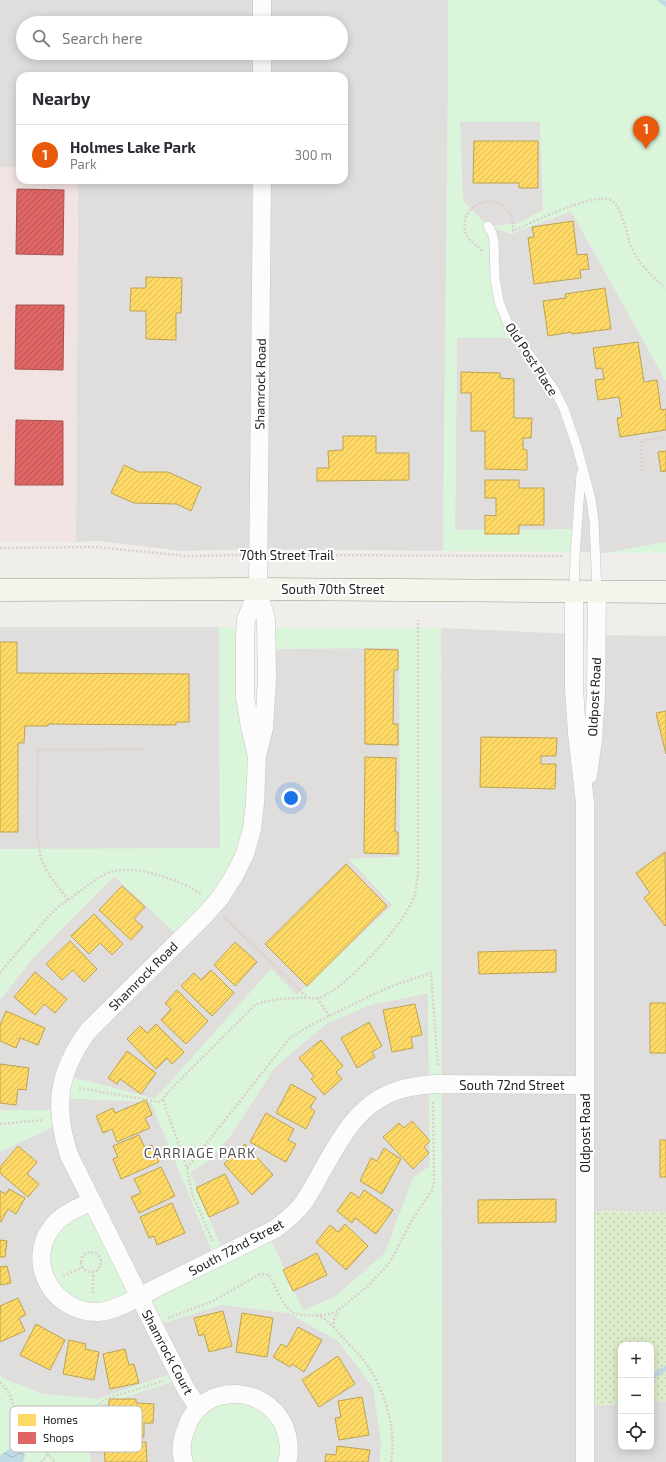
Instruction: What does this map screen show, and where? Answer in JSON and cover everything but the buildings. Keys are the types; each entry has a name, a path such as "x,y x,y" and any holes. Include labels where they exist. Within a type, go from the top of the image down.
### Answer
{"main road":[{"name":"South 70th Street","path":"0,590 258,589 666,592"}],"street":[{"path":"262,0 262,16"},
{"path":"262,60 262,72"},
{"name":"Shamrock Road","path":"139,1296 70,1155 63,1136 60,1110 62,1085 67,1066 76,1047 88,1031 213,906 234,876 245,854 252,829 256,803 257,755 250,727 246,696 245,635 246,620 258,589 262,184"},
{"name":"Oldpost Road","path":"574,591 574,688 577,733 585,803 585,1462"},
{"name":"Oldpost Road","path":"585,803 593,740 596,694 597,591"},
{"name":"South 72nd Street","path":"139,1296 275,1229 291,1217 304,1203 352,1122 367,1107 384,1096 399,1090 435,1084 586,1085"},
{"path":"92,1201 62,1216 51,1228 44,1242 41,1257 42,1268 47,1283 56,1296 69,1306 84,1311 93,1312 110,1310 139,1296"},
{"name":"Shamrock Court","path":"139,1296 187,1391 199,1408"},
{"name":"Shamrock Court","path":"184,1462 182,1440 188,1422 199,1408 213,1398 230,1394 247,1394 263,1400 276,1412 285,1426 289,1443 287,1462"}],"lane":[{"name":"Old Post Place","path":"488,226 492,233 494,242 495,278 499,302 502,310 508,324 554,389 571,428 591,499 594,521 597,591"},
{"name":"Old Post Place","path":"574,591 575,556 582,466"}],"path":[{"path":"483,253 474,245 465,229 466,218 471,209 478,204 488,201 498,202 505,206 511,214 514,223 513,231 580,203 600,199 610,200 615,203 621,214 630,244 638,260 650,275 666,288"},
{"path":"642,471 641,441 666,438"},
{"name":"70th Street Trail","path":"0,548 96,547 187,556 575,556"},
{"path":"62,1085 160,1102 173,1087 256,1005 267,1001 317,998 327,994 340,985 378,949 396,928 414,897 418,876 418,620"},
{"path":"68,900 50,876 42,862 40,854 37,833 38,750 145,749"},
{"path":"0,973 48,917 68,900 101,876 112,871 125,870 143,872 174,880 191,887 204,895 213,906 307,998"},
{"path":"187,1168 289,1039 329,1016 395,985 431,973 439,1072 433,1092 434,1183 432,1190 412,1220 390,1262 369,1285 336,1312 316,1316"},
{"path":"317,998 329,1016"},
{"path":"162,1100 187,1168 192,1194 220,1256"},
{"path":"0,1124 61,1119"},
{"path":"89,1252 98,1254 101,1260 100,1267 93,1271 88,1271 81,1264 84,1255 89,1252"},
{"path":"93,1271 93,1312"},
{"path":"152,1324 213,1301 258,1275 268,1274 284,1302 292,1312 322,1317 362,1358 379,1385 389,1413 391,1462"},
{"path":"334,1328 334,1318 339,1310"},
{"path":"97,1406 105,1399 179,1376"},
{"path":"0,1382 12,1397 14,1406"},
{"path":"41,1462 47,1454 55,1462"}],"shaded area":[{"path":"0,0 448,0 443,551 258,549 182,551 98,541 76,542 78,184 348,184 348,72 16,72 16,167 0,167"},
{"path":"460,121 540,122 543,210 517,224 490,226 511,234 571,211 666,381 666,542 606,553 575,552 455,531 457,338 516,338 508,324 488,226 463,201"},
{"path":"0,167 16,167 16,184 78,184 76,542 0,542"},
{"path":"0,627 219,627 220,849 0,849"},
{"path":"441,628 574,634 584,801 597,635 666,636 666,1212 585,1211 586,1406 618,1404 618,1450 654,1450 654,1402 666,1401 666,1462 442,1462"},
{"name":"CARRIAGE PARK","path":"400,647 400,857 349,859 393,905 297,995 271,970 155,1099 65,1075 61,1098 151,1102 215,1258 154,1326 222,1305 289,1313 338,1341 373,1387 381,1441 380,1462 91,1462 89,1452 142,1452 142,1406 101,1405 181,1379 177,1372 98,1399 43,1394 0,1376 0,1152 61,1123 59,1110 0,1110 0,1000 32,959 114,876 181,938 234,876 267,649"},
{"name":"CARRIAGE PARK","path":"428,993 430,1166 413,1178 385,1253 336,1296 303,1311 268,1233 224,1254 190,1172 213,1157 230,1136 275,1067 327,1023 370,1005"}],"green space":[{"path":"448,0 666,0 666,381 571,211 511,234 489,226 495,278 517,338 457,338 455,530 577,529 575,552 443,551","holes":["460,122 540,122 543,210 517,224 488,226 463,201"]},
{"path":"666,542 666,553 606,553"},
{"path":"219,627 245,628 250,727 245,854 181,938 114,876 32,959 0,1000 0,849 220,848"},
{"path":"267,628 441,628 442,1462 380,1462 381,1441 373,1387 338,1341 289,1313 222,1305 154,1326 138,1297 100,1312 47,1283 51,1228 92,1201 139,1296 215,1259 151,1102 61,1098 64,1075 155,1099 271,969 297,995 392,905 349,859 400,857 399,648 267,649","holes":["428,993 430,1166 413,1178 385,1253 336,1296 303,1311 268,1233 224,1254 190,1173 213,1157 230,1136 275,1067 327,1023 370,1005"]},
{"path":"0,1110 60,1110 61,1123 0,1152"},
{"path":"585,1211 666,1212 666,1401 654,1402 654,1342 618,1342 618,1404 585,1406"},
{"path":"177,1372 181,1379 101,1406 10,1406 10,1452 89,1452 91,1462 0,1462 0,1376 43,1394 98,1399"},
{"path":"230,1394 276,1411 287,1462 184,1462 188,1422"}],"water":[{"path":"10,1448 10,1452 23,1452 25,1456 23,1462 0,1462 0,1456"}],"waterway":[{"path":"660,0 666,4"},
{"path":"654,1376 666,1368"}],"place":[{"name":"Holmes Lake Park","path":"646,149"}],"district":[{"name":"CARRIAGE PARK","path":"200,1153"}]}
